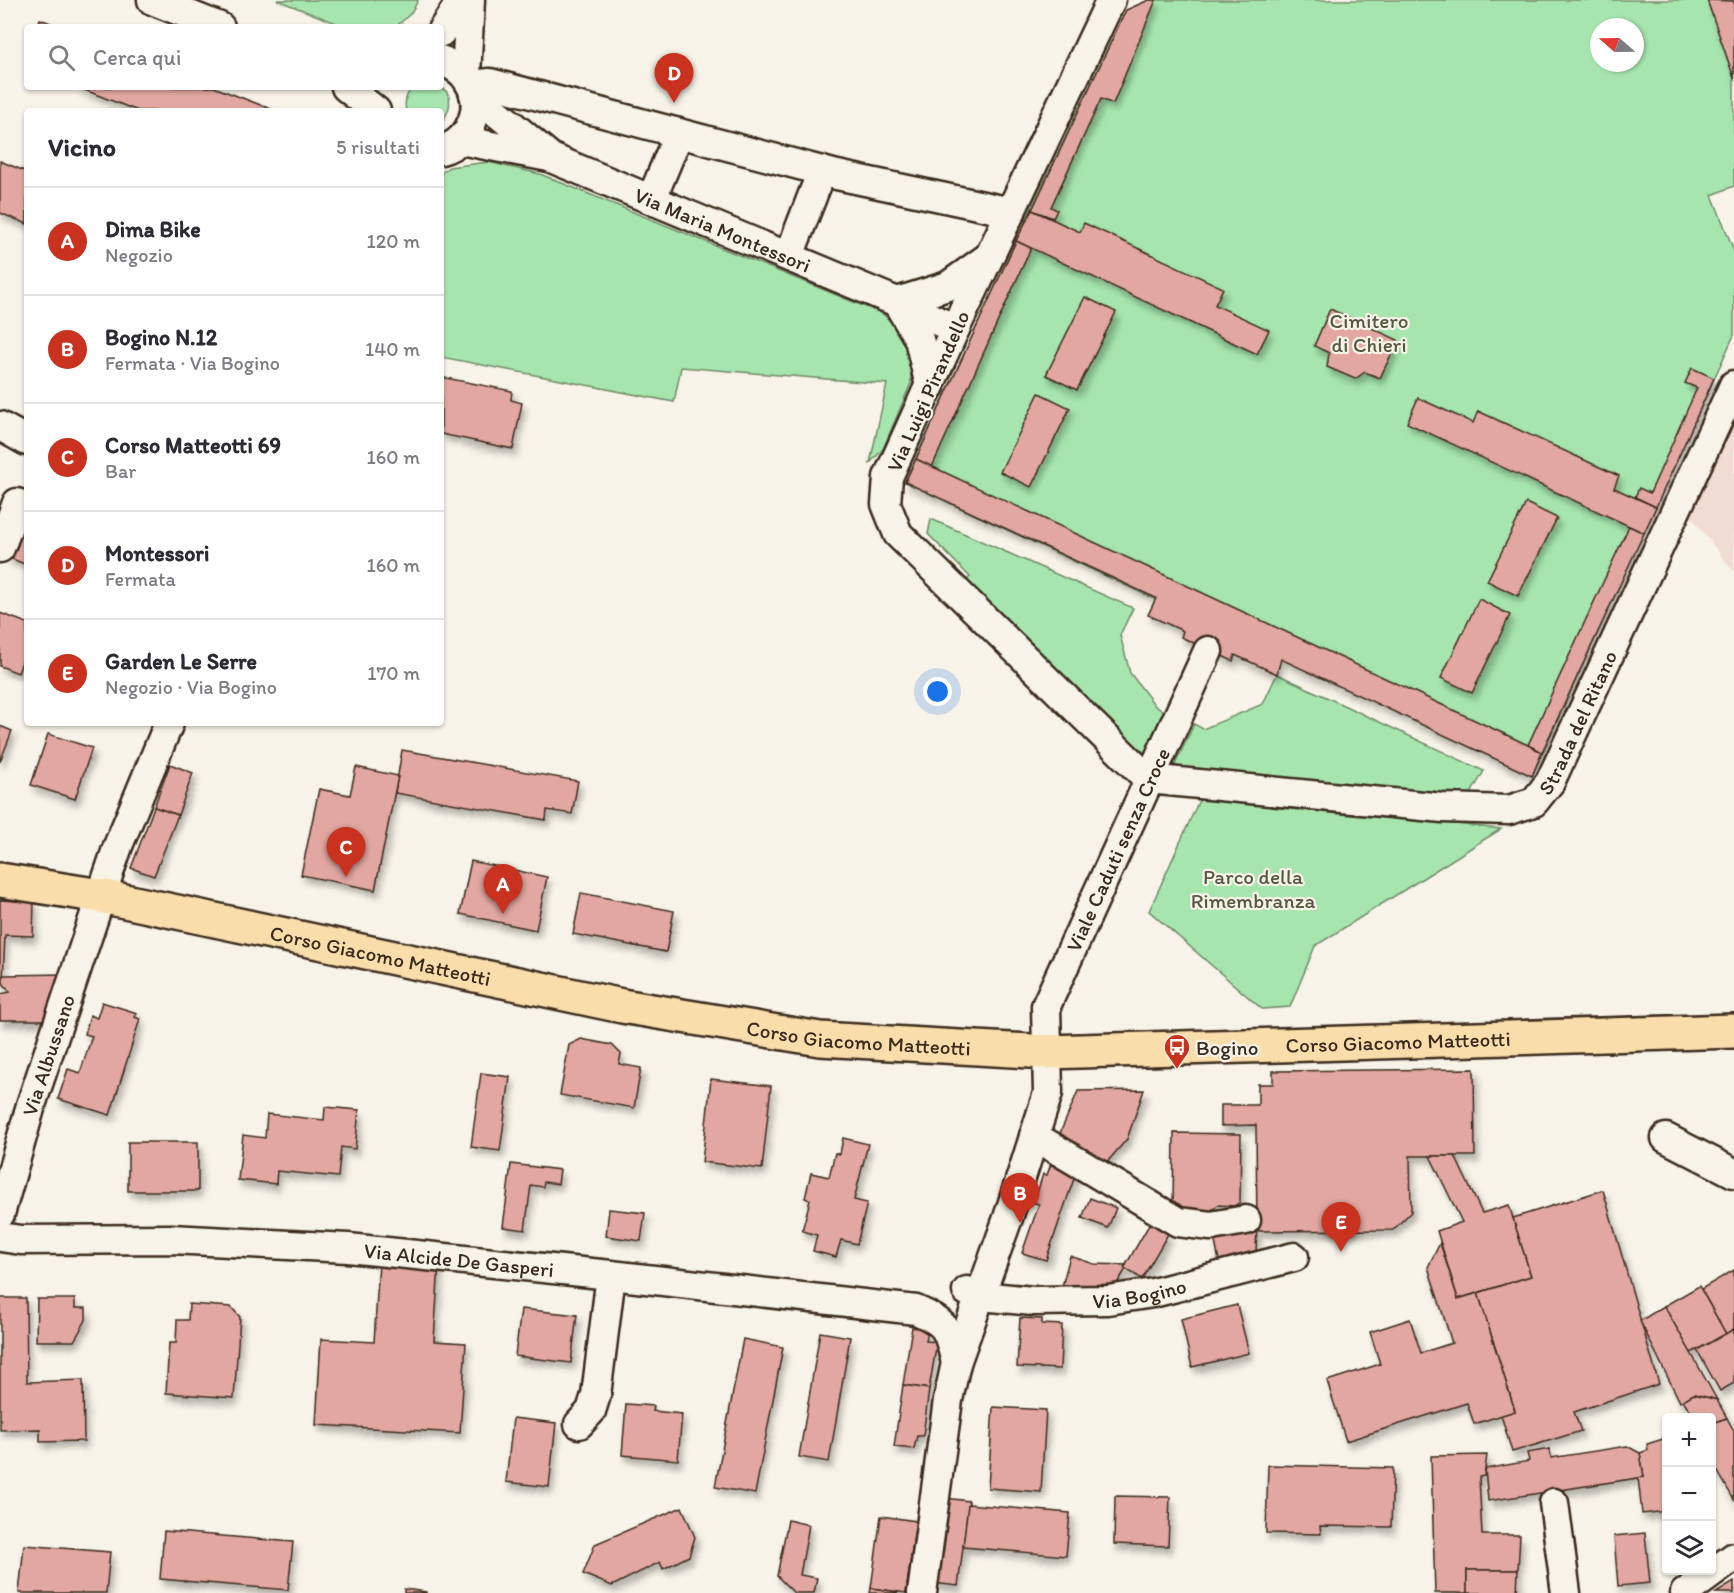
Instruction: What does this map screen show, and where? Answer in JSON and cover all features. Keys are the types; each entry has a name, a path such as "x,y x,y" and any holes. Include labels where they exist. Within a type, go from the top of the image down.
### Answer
{"main road":[{"name":"Corso Giacomo Matteotti","path":"0,880 101,896 622,1006 820,1039 1047,1052 1734,1031"}],"street":[{"path":"152,0 212,24"},
{"path":"444,27 462,0"},
{"path":"450,145 468,131 476,107 470,85 471,0"},
{"name":"Via Luigi Pirandello","path":"1111,0 955,329 888,477 886,504 898,534 1148,778"},
{"name":"Via Maria Montessori","path":"444,61 454,66 470,85 549,157"},
{"path":"470,85 490,83 822,171 1011,212"},
{"path":"350,90 372,108"},
{"path":"383,108 385,90"},
{"path":"652,198 679,133"},
{"name":"Via Maria Montessori","path":"450,145 549,157 789,256 955,329"},
{"path":"789,256 822,171"},
{"path":"930,386 920,339 897,302 948,286 991,255"},
{"name":"Strada del Ritano","path":"1148,778 1443,808 1509,810 1534,802 1550,782 1734,385"},
{"path":"0,426 24,439"},
{"path":"0,548 17,503"},
{"name":"Viale Caduti senza Croce","path":"1047,1052 1046,1006 1148,778 1208,651"},
{"name":"Via Albussano","path":"0,1214 31,1105 118,846 168,726"},
{"path":"1047,1052 1048,1093 1034,1136 1178,1222 1211,1226 1246,1220"},
{"name":"Via Alcide De Gasperi","path":"0,1237 21,1240 171,1239 348,1248 916,1310 944,1306 974,1293 1008,1218 1034,1136"},
{"path":"1666,1138 1734,1173"},
{"name":"Via Bogino","path":"974,1293 1033,1301 1108,1300 1153,1293 1294,1257"},
{"path":"579,1424 591,1411 596,1395 610,1275"},
{"path":"921,1593 948,1401 974,1293"},
{"name":"Via Alcide De Gasperi","path":"916,1310 937,1320 949,1333 956,1363"},
{"path":"1554,1503 1566,1593"},
{"path":"1685,1593 1734,1557"}],"shaded area":[{"path":"1734,418 1734,572 1689,514"}],"green space":[{"path":"277,0 418,0 412,12 399,24 338,24"},
{"name":"Cimitero di Chieri","path":"1149,0 1734,0 1734,186 1712,195 1734,251 1734,335 1532,776 905,482 1126,10"},
{"path":"411,90 444,90 450,100 444,117 444,108 406,108"},
{"path":"488,162 540,174 883,314 895,326 910,353 911,383 883,449 870,463 887,384 681,367 674,402 444,358 444,171 449,167"},
{"path":"931,519 1133,608 1120,635 1130,673 1156,707 1164,711 1144,754 963,584 970,577 928,534"},
{"path":"1277,674 1484,771 1469,797 1173,769 1194,724 1203,729 1263,704"},
{"name":"Parco della Rimembranza","path":"1201,796 1501,829 1315,946 1290,1007 1262,1009 1149,911"}],"building":[{"path":"1149,0 1156,0 1113,104 1101,99 1051,207 1057,210 1053,218 1032,210 1126,10"},
{"path":"1707,0 1734,1 1734,78"},
{"path":"40,19 53,24 38,24"},
{"path":"85,90 222,90 268,108 130,108"},
{"path":"0,161 24,171 24,223 0,213"},
{"path":"1032,210 1080,232 1084,223 1223,288 1215,305 1269,330 1257,354 1016,241"},
{"path":"1016,241 1031,248 932,467 916,459"},
{"path":"1085,297 1116,312 1077,390 1046,375"},
{"path":"1330,309 1398,340 1380,378 1365,372 1355,379 1327,367 1329,353 1314,346"},
{"path":"1692,368 1714,378 1656,507 1635,497 1639,488 1650,493 1697,388 1685,383"},
{"path":"444,378 512,391 511,400 522,403 513,449 444,435"},
{"path":"1039,393 1070,408 1031,487 1000,472"},
{"path":"1418,398 1473,423 1478,411 1619,476 1614,488 1656,507 1644,533 1407,423"},
{"path":"916,459 1542,752 1532,776 1281,659 1277,674 1235,655 1233,661 1181,637 1183,631 1148,615 1156,598 905,482"},
{"path":"1526,503 1557,518 1518,596 1487,581"},
{"path":"24,520 24,564 7,557"},
{"path":"1629,526 1644,533 1542,752 1528,745"},
{"path":"1479,599 1510,615 1472,693 1441,678"},
{"path":"0,613 24,622 24,656 18,673 0,666"},
{"path":"0,726 12,731 0,762"},
{"path":"48,734 92,748 75,799 31,785"},
{"path":"402,750 578,781 572,814 547,810 546,820 395,793"},
{"path":"170,764 193,773 178,815 154,807"},
{"path":"356,767 398,776 375,890 301,875 319,789 350,795"},
{"path":"154,807 178,815 154,876 131,868"},
{"path":"471,861 547,877 536,930 460,914"},
{"path":"581,893 674,911 666,952 573,934"},
{"path":"0,900 34,902 33,936 5,935 3,983 0,983"},
{"path":"65,974 50,1020 0,1020 0,994 10,992 3,983 3,975"},
{"path":"102,1002 137,1013 135,1017 140,1019 110,1115 58,1099 68,1069 80,1073 92,1036 85,1034 90,1015 97,1018"},
{"path":"581,1039 612,1045 621,1054 619,1064 641,1068 634,1108 560,1095 569,1045"},
{"path":"1474,1069 1475,1156 1410,1156 1411,1212 1393,1230 1257,1231 1256,1125 1221,1126 1221,1105 1258,1105 1258,1084 1273,1084 1273,1071"},
{"path":"481,1073 510,1077 500,1151 471,1147"},
{"path":"711,1079 771,1086 762,1169 702,1162"},
{"path":"1144,1090 1127,1139 1108,1161 1058,1138 1078,1091"},
{"path":"325,1107 359,1110 355,1149 341,1147 338,1177 277,1171 276,1184 238,1180 243,1135 265,1138 267,1114 324,1120"},
{"path":"1174,1133 1241,1134 1240,1202 1234,1206 1218,1205 1209,1212 1173,1209"},
{"path":"843,1138 868,1144 854,1200 867,1203 857,1244 841,1240 836,1257 813,1251 817,1235 802,1231 810,1200 805,1198 811,1173 829,1177 835,1153 840,1154"},
{"path":"128,1142 198,1142 198,1191 128,1191"},
{"path":"1430,1156 1455,1156 1482,1213 1509,1205 1531,1276 1458,1299 1437,1231 1462,1222"},
{"path":"1053,1158 1078,1167 1046,1260 1022,1253 1039,1204 1034,1203 1043,1174 1047,1175"},
{"path":"511,1164 560,1170 558,1184 544,1182 543,1187 531,1185 525,1230 503,1227"},
{"path":"1603,1190 1659,1384 1574,1412 1581,1431 1512,1452 1501,1415 1515,1411 1478,1293 1531,1276 1513,1218"},
{"path":"1090,1198 1116,1208 1108,1228 1082,1218"},
{"path":"609,1209 645,1213 641,1241 606,1236"},
{"path":"1150,1223 1168,1234 1142,1279 1124,1268"},
{"path":"1257,1226 1256,1252 1219,1261 1214,1237"},
{"path":"1440,1243 1458,1299 1478,1293 1515,1411 1474,1424 1467,1403 1346,1441 1327,1381 1380,1364 1370,1332 1410,1319 1421,1353 1452,1343 1428,1267"},
{"path":"1070,1256 1094,1264 1126,1265 1124,1268 1126,1269 1116,1285 1061,1290"},
{"path":"379,1262 439,1265 434,1341 466,1343 460,1433 316,1425 321,1339 374,1342"},
{"path":"1734,1270 1734,1329 1726,1334 1701,1289"},
{"path":"1699,1286 1726,1334 1691,1353 1664,1306"},
{"path":"0,1298 26,1298 27,1382 83,1380 84,1441 40,1442 40,1429 0,1430"},
{"path":"37,1299 75,1299 75,1308 86,1308 86,1320 74,1341 36,1341"},
{"path":"189,1304 231,1307 240,1317 234,1398 166,1393 169,1343 176,1343 177,1320 188,1320"},
{"path":"1237,1305 1249,1353 1192,1367 1181,1319"},
{"path":"1664,1306 1717,1400 1694,1394 1680,1402 1640,1321"},
{"path":"521,1309 577,1315 571,1363 515,1356"},
{"path":"1020,1318 1042,1319 1042,1324 1062,1325 1060,1369 1017,1367"},
{"path":"912,1327 928,1330 926,1341 937,1342 929,1389 903,1385"},
{"path":"1734,1329 1734,1383 1720,1391 1697,1350"},
{"path":"820,1332 850,1337 829,1462 799,1457"},
{"path":"743,1339 783,1347 755,1494 715,1487"},
{"path":"903,1385 929,1389 923,1436 917,1436 914,1449 894,1447"},
{"path":"1694,1394 1717,1400 1727,1418 1716,1422 1716,1413 1692,1413 1683,1400"},
{"path":"626,1404 654,1406 653,1411 682,1414 678,1460 622,1455"},
{"path":"993,1407 1046,1410 1041,1492 988,1488"},
{"path":"513,1418 556,1423 549,1487 506,1482"},
{"path":"1727,1418 1734,1431 1734,1500 1716,1468 1716,1422"},
{"path":"1662,1439 1662,1512 1642,1514 1638,1477 1644,1477 1640,1453 1648,1450 1647,1444"},
{"path":"1627,1446 1640,1453 1644,1477 1488,1501 1485,1469 1529,1461 1527,1453 1550,1449 1551,1458"},
{"path":"1487,1455 1484,1476 1479,1477 1482,1535 1520,1535 1518,1570 1467,1570 1467,1593 1435,1593 1431,1456"},
{"path":"1268,1465 1393,1468 1391,1527 1320,1526 1321,1534 1266,1533"},
{"path":"1115,1496 1170,1497 1168,1546 1114,1544"},
{"path":"945,1498 969,1501 958,1586 933,1583"},
{"path":"968,1504 1070,1513 1066,1556 963,1547"},
{"path":"682,1507 695,1537 689,1556 663,1569 660,1562 612,1586 583,1574 595,1544"},
{"path":"881,1516 916,1521 906,1593 871,1588"},
{"path":"788,1520 809,1525 800,1575 817,1578 814,1593 794,1593 777,1576"},
{"path":"164,1531 293,1542 288,1590 160,1579"},
{"path":"1645,1533 1650,1583 1618,1586 1614,1536"},
{"path":"24,1545 110,1552 106,1593 19,1593"},
{"path":"1467,1570 1518,1570 1517,1593 1467,1593"},
{"path":"1734,1582 1734,1593 1716,1593"},
{"path":"871,1588 898,1592 870,1593"},
{"path":"404,1589 426,1592 426,1593 404,1593"}],"place":[{"name":"Montessori","path":"674,103"},
{"name":"Corso Matteotti 69","path":"346,877"},
{"name":"Dima Bike","path":"503,914"},
{"name":"Bogino","path":"1177,1070"},
{"name":"Bogino N.12","path":"1020,1223"},
{"name":"Garden Le Serre","path":"1341,1252"}]}
